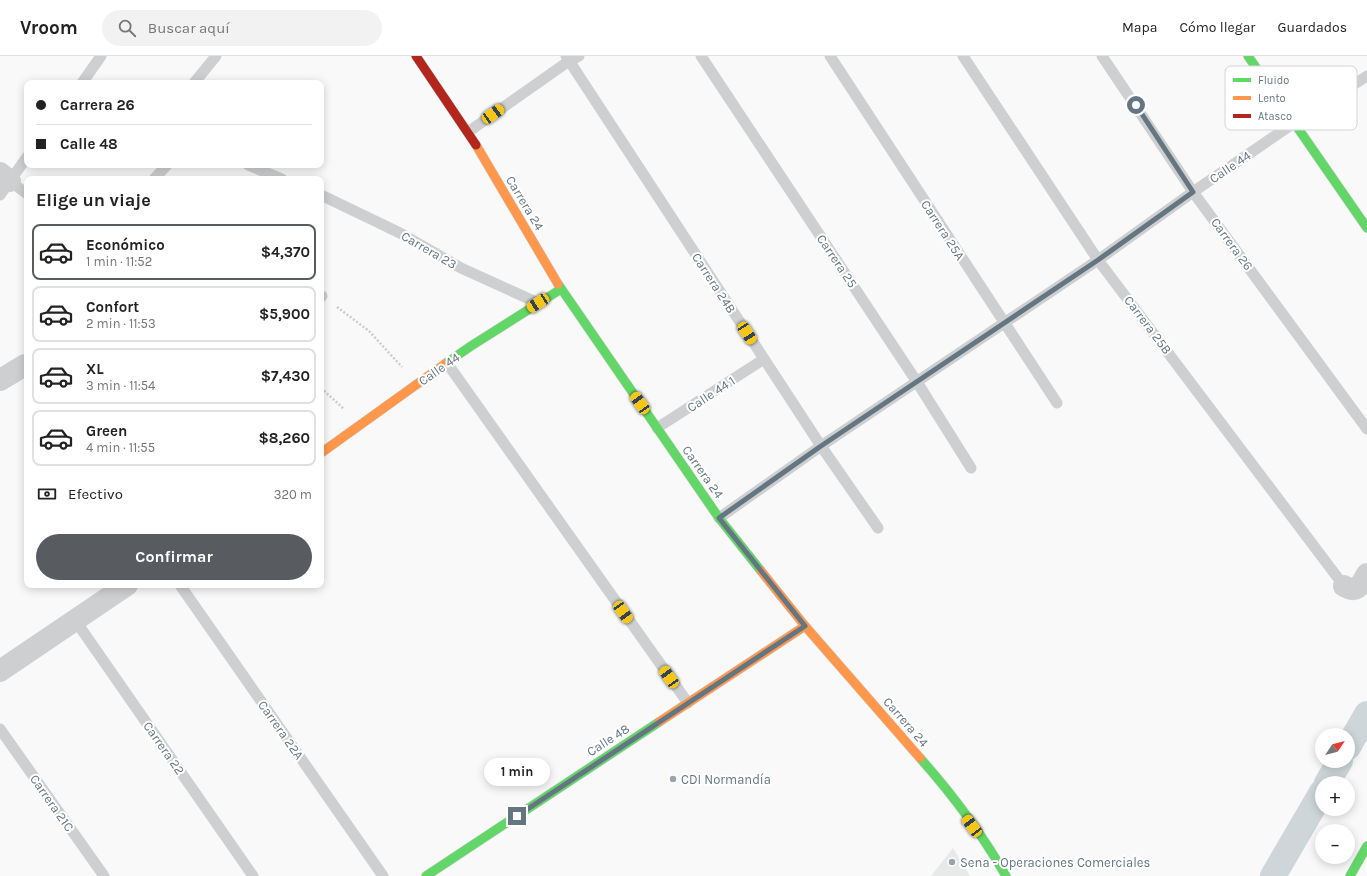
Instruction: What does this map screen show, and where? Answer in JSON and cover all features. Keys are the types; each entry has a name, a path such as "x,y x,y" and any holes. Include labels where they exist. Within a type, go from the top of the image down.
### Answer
{"street":[{"name":"Carrera 24","path":"416,56 468,132 561,289 719,518 805,626 936,776 991,850 1006,876"},
{"path":"1248,56 1255,66"},
{"path":"1299,130 1367,228"},
{"name":"Calle 44","path":"324,451 471,346 561,289"},
{"path":"0,380 24,366"},
{"path":"1344,586 1350,589 1356,589 1361,585 1367,574"},
{"path":"0,671 123,588"},
{"name":"Calle 48","path":"426,876 805,626"},
{"path":"1350,876 1367,846"}],"lane":[{"path":"84,80 102,56"},
{"path":"196,80 216,56"},
{"name":"Carrera 25","path":"701,56 917,382 971,468"},
{"name":"Carrera 25A","path":"830,56 1057,403"},
{"name":"Carrera 25B","path":"963,56 1098,260 1344,586"},
{"name":"Carrera 26","path":"1102,56 1193,192 1367,429"},
{"path":"468,132 572,58"},
{"name":"Carrera 24B","path":"572,58 764,359 821,446 878,528"},
{"name":"Calle 44","path":"1357,82 1367,76"},
{"name":"Calle 44","path":"719,518 821,446 1098,260 1193,192 1284,130"},
{"path":"24,160 3,183 24,193"},
{"path":"157,176 164,168"},
{"path":"255,168 275,176"},
{"name":"Carrera 23","path":"324,196 400,233 461,268 538,303"},
{"name":"Calle 44 1","path":"658,428 764,359"},
{"path":"448,363 688,703"},
{"name":"Carrera 22A","path":"182,588 383,876"},
{"name":"Carrera 22","path":"75,620 253,876"},
{"name":"Carrera 21C","path":"0,729 104,876"}],"path":[{"path":"324,298 369,331 417,384"},
{"path":"324,391 361,424"}],"shaded area":[{"name":"Sena - Operaciones Comerciales","path":"953,848 970,876 931,876"}],"waterway":[{"path":"1355,735 1367,714"},
{"path":"1331,776 1336,768"},
{"path":"1273,876 1315,804"}],"traffic: fast":[{"path":"1248,56 1255,66"},
{"path":"1299,130 1367,228"},
{"path":"558,284 719,518 761,571"},
{"path":"445,364 561,289"},
{"path":"426,876 659,722"},
{"path":"920,758 966,815 1006,876"},
{"path":"1350,876 1367,846"}],"traffic: slow":[{"path":"476,145 558,284"},
{"path":"324,451 445,364"},
{"path":"761,571 805,626 920,758"},
{"path":"659,722 805,626"}],"traffic: jam":[{"path":"416,56 476,145"}],"place":[{"name":"CDI Normandía","path":"673,779"},
{"name":"Sena - Operaciones Comerciales","path":"952,862"}],"route":[{"path":"517,816 805,626 719,518 821,446 1098,260 1193,192 1136,105"}]}
